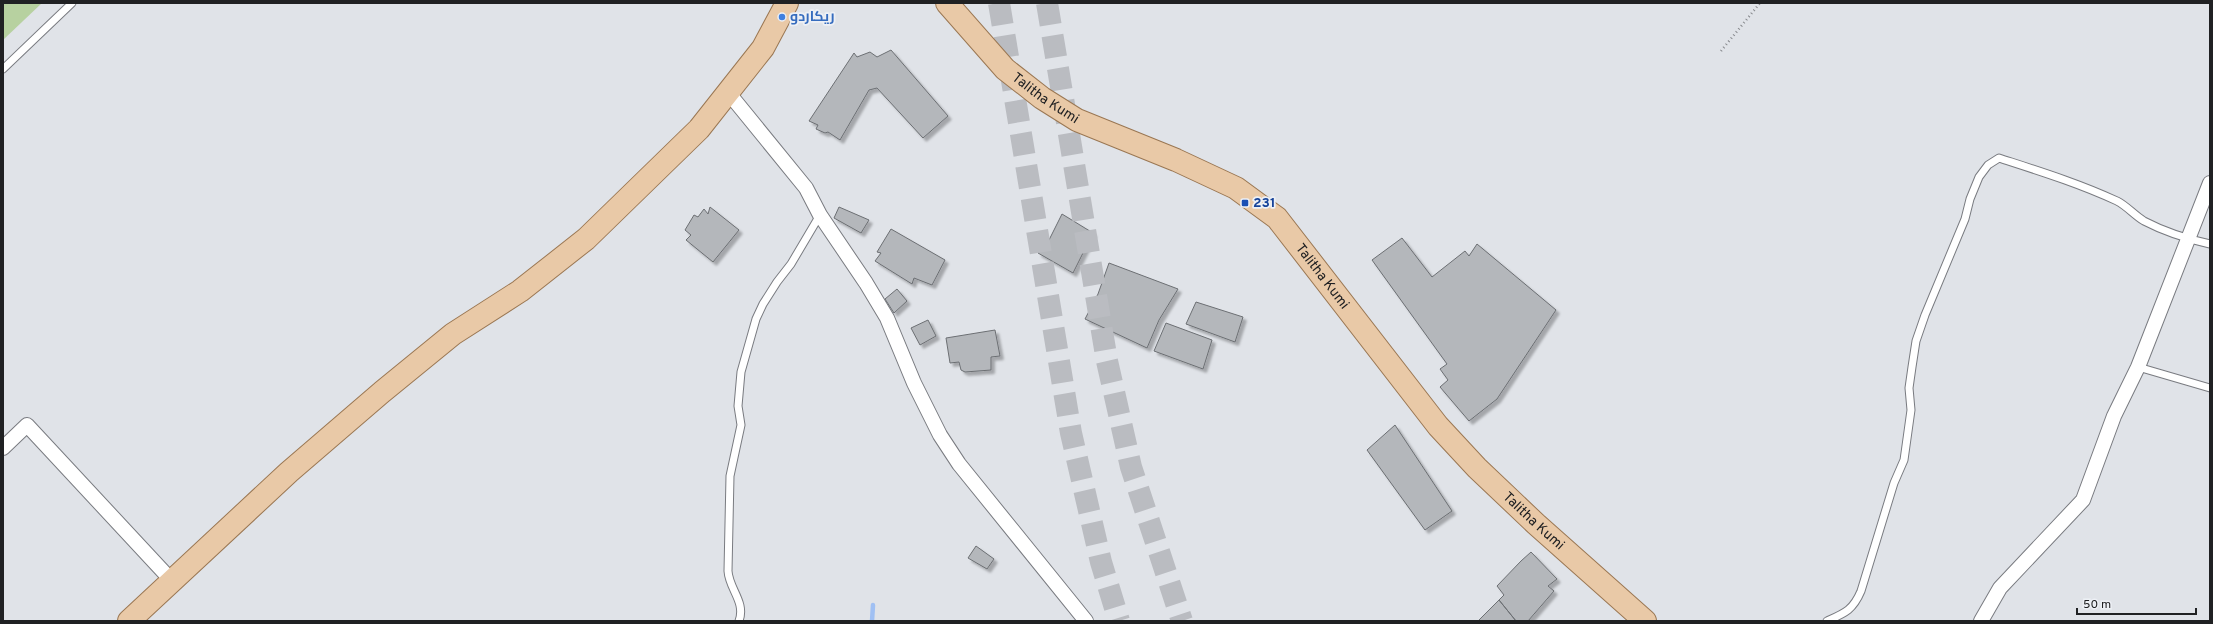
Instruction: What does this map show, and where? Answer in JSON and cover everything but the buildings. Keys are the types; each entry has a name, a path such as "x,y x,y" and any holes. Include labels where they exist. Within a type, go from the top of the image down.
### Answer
{"main road":[{"path":"129,621 173,582 289,472 382,392 453,334 520,291 586,239 699,129 727,90 763,48 787,3"},
{"name":"Talitha Kumi","path":"947,3 1005,69 1048,102 1077,120 1176,160 1236,188 1277,218 1438,426 1478,468 1536,524 1645,621"}],"street":[{"path":"727,90 806,188 820,215 887,318 914,383 940,435 959,464 1085,621"},
{"path":"1981,621 2000,588 2083,500 2114,416 2138,367 2210,183"},
{"path":"3,448 27,425 173,582"}],"lane":[{"path":"3,69 72,3"},
{"path":"1827,621 1843,614 1855,605 1861,592 1894,482 1904,460 1911,410 1909,388 1916,341 1925,315 1965,219 1970,199 1979,177 1988,165 1999,158 2025,168 2057,176 2119,202 2142,220 2188,239 2210,244"},
{"path":"739,621 741,607 728,579 728,571 730,476 741,425 738,406 741,372 756,319 763,304 791,264 820,215"},
{"path":"2138,367 2210,388"}],"path":[{"path":"1721,51 1760,3"}],"green space":[{"path":"3,3 42,3 3,40"}],"waterway":[{"path":"872,621 873,605"}],"tunnel":[{"path":"999,3 1071,433 1101,562 1119,621"},
{"path":"1047,3 1107,361 1131,467 1182,621"}],"place":[{"name":"ريكاردو","path":"782,17"},
{"name":"231","path":"1245,203"}]}
